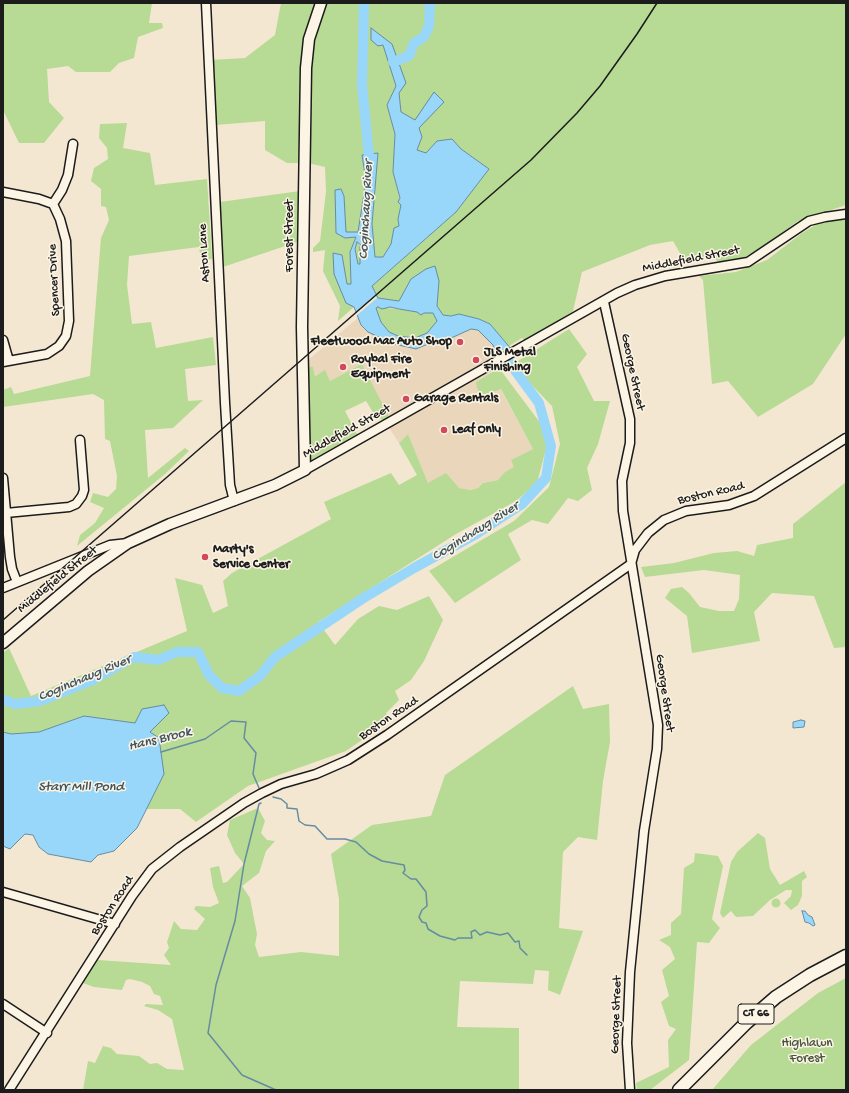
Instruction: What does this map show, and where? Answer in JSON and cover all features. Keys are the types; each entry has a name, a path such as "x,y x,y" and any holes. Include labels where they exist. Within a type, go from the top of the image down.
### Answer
{"highway":[{"name":"CT 66","path":"679,1090 746,1023 771,1002 810,975 846,956"}],"main road":[{"name":"Forest Street","path":"305,470 302,319 306,68 309,40 321,3"},
{"name":"Middlefield Street","path":"3,643 88,571 128,543 170,524 275,485 305,470"}],"street":[{"name":"Aston Lane","path":"206,3 224,403 230,485 234,501"},
{"path":"3,192 39,199 53,204 62,190 68,175 73,144"},
{"name":"Spencer Drive","path":"6,361 47,354 59,346 66,336 69,321 66,241 60,219 53,204"},
{"name":"Middlefield Street","path":"305,470 604,302 617,293 650,280 748,262 809,221 846,214"},
{"name":"George Street","path":"604,302 630,419 630,443 622,481 623,504 631,564 658,725 657,749 643,838 630,972 627,1043 630,1090"},
{"path":"3,340 6,361"},
{"name":"Boston Road","path":"9,1090 47,1033 132,896 152,869 180,847 244,803 262,793 281,784 316,774 348,760 387,735 631,564 635,550 648,534 664,520 686,511 729,505 754,496 846,438"},
{"path":"6,513 69,507 76,504 82,496 84,490 80,440"},
{"path":"3,478 10,556 12,569 17,582"},
{"path":"3,588 110,545 128,543"},
{"path":"3,892 115,924"},
{"path":"3,1004 47,1033"}],"shaded area":[{"path":"359,317 368,332 407,348 416,349 428,344 440,343 471,329 478,330 493,345 499,368 476,382 500,388 533,449 511,460 515,467 505,472 498,480 483,483 478,488 471,490 428,483 408,434 399,443 386,423 362,365 330,381 325,371 315,375 313,367 308,367 308,360"}],"green space":[{"path":"3,3 152,3 149,23 162,23 163,28 138,37 134,58 119,63 110,72 76,72 68,66 47,69 49,102 64,118 44,143 19,143 4,112"},
{"path":"281,3 315,3 305,37 302,61 299,163 287,163 265,150 265,121 215,125 210,60 245,58 275,35"},
{"path":"326,3 846,3 846,205 798,221 762,247 743,258 720,263 713,257 685,262 673,241 650,245 582,272 573,311 526,342 522,338 509,346 490,324 479,319 459,314 451,316 443,315 437,306 439,281 411,279 399,301 378,298 372,286 456,212 489,169 461,149 452,139 437,141 426,153 417,150 422,137 414,120 401,112 399,93 383,45 396,86 387,105 395,134 393,172 401,205 398,219 399,226 394,228 391,244 383,257 374,257 372,224 378,153 362,155 366,181 358,232 350,252 351,284 347,284 342,255 333,253 354,307 338,321 340,306 323,271 325,250 313,252 313,248 320,241 326,192 325,167 308,163 311,62 318,26"},
{"path":"127,123 123,148 150,153 155,185 207,179 212,259 201,260 199,247 129,256 127,285 132,324 151,322 156,348 213,337 216,365 185,369 188,401 203,400 173,428 145,430 148,478 185,448 189,451 165,474 77,546 80,535 95,523 104,508 90,502 93,493 108,497 116,489 117,476 110,441 105,439 104,400 93,394 3,407 3,390 11,387 14,394 90,376 101,238 109,220 106,207 101,206 101,189 91,181 94,168 108,159 107,148 99,138 100,124"},
{"path":"300,191 300,241 223,267 220,202"},
{"path":"838,217 846,218 846,334 813,384 758,417 728,381 712,384 703,280 699,276 736,272 767,260 802,233 821,222"},
{"path":"357,242 361,246 360,264 358,264 355,249"},
{"path":"376,308 433,313 437,321 427,333 415,338 398,336 389,332 381,322"},
{"path":"569,329 587,354 577,367 594,401 610,401 598,444 587,468 592,490 578,501 568,498 548,524 532,520 508,534 521,560 455,603 429,571 514,521 549,487 560,444 552,406 521,374 518,361"},
{"path":"362,364 390,419 386,423 374,414 366,401 345,411 357,434 311,460 309,456 308,367 313,367 315,376 325,370 330,381"},
{"path":"499,368 541,424 547,445 537,483 516,501 456,534 318,622 335,645 358,619 379,606 397,610 429,596 443,620 424,661 411,680 395,691 399,700 386,713 391,720 346,751 248,786 196,822 180,809 146,809 164,774 150,732 168,713 135,723 84,716 39,732 11,734 3,732 3,653 9,648 31,696 187,631 175,578 202,585 213,613 228,606 223,581 232,573 331,519 324,502 391,473 399,485 417,475 399,443 408,434 428,483 446,473 459,488 471,490 478,488 483,483 498,480 505,472 514,467 511,460 533,449 501,389 487,394 481,394 477,388 476,382"},
{"path":"846,482 846,647 834,648 814,596 772,593 754,612 760,641 692,653 687,616 665,598 671,589 682,587 700,607 719,611 734,611 739,599 740,575 704,570 645,577 641,567 674,563 714,553 737,551 754,556 757,545 793,538 793,524"},
{"path":"573,686 583,709 609,704 610,742 603,781 597,840 578,837 563,852 559,928 583,931 560,995 548,990 549,971 535,970 533,984 460,981 457,1027 519,1028 519,1090 83,1090 88,1061 95,1063 103,1046 111,1048 117,1054 139,1056 150,1064 157,1063 167,1069 184,1070 172,1019 158,1010 144,1006 146,1004 163,1005 160,996 154,994 150,986 130,979 126,980 122,990 94,987 83,983 98,960 171,965 164,955 169,948 167,942 174,921 181,929 197,930 205,919 194,909 196,906 210,907 219,903 213,887 210,868 219,866 223,883 227,882 244,864 235,853 227,835 230,820 258,808 265,821 261,833 267,840 275,841 266,851 259,873 242,886 250,898 257,934 255,945 259,957 301,952 339,956 339,899 331,854 372,825 431,816 445,775"},
{"path":"758,833 765,838 770,869 780,885 804,871 807,877 802,881 802,896 798,905 791,910 784,903 791,896 792,890 786,890 770,900 753,916 736,917 731,911 723,918 720,913 731,862 737,852"},
{"path":"695,853 718,856 723,866 712,919 720,928 709,943 697,942 689,1060 650,1090 637,1090 636,1083 669,1067 668,1040 676,1029 669,1026 661,1002 669,996 662,970 675,959 670,947 659,940 671,935 671,923 681,914 684,868 694,862"},
{"path":"776,898 781,903 776,908 771,903"},
{"name":"Highlawn Forest","path":"846,978 846,1090 712,1090 751,1045 818,993"}],"water":[{"path":"371,28 392,44 406,83 399,93 401,112 415,120 434,92 444,102 419,128 422,137 417,150 426,153 437,141 452,139 461,149 489,169 456,212 372,286 378,298 399,301 411,279 426,269 435,266 439,281 437,306 443,315 451,316 459,314 479,319 490,324 512,350 498,358 493,345 478,330 471,329 440,343 428,344 416,349 394,344 368,332 361,325 354,307 346,303 334,274 333,253 342,255 347,284 351,284 350,252 356,237 345,238 336,233 335,190 341,189 344,196 346,232 358,232 366,181 362,155 378,153 372,224 375,257 383,257 391,244 394,228 399,226 398,219 401,205 398,202 400,198 393,172 395,134 387,105 396,86 383,45 378,46 371,40","holes":["357,242 361,245 360,264 358,264 355,249","378,307 382,309 390,307 417,312 421,315 424,313 433,313 437,321 427,333 415,338 398,336 389,332 381,322 376,308"]},
{"name":"Starr Mill Pond","path":"164,705 169,713 150,732 159,738 164,774 137,828 114,851 98,855 91,862 48,854 39,847 33,835 25,834 10,849 3,846 3,732 11,734 39,732 84,716 135,723 142,709"},
{"path":"801,720 805,721 804,727 793,728 793,722"},
{"path":"802,911 805,911 812,917 815,925 813,926 805,922"}],"pier":[{"path":"375,295 377,298 356,316 354,314"}],"waterway":[{"name":"Coginchaug River","path":"364,3 362,85 370,167"},
{"path":"393,62 409,56 414,43 424,37 429,26 430,3"},
{"name":"Coginchaug River","path":"3,700 16,704 40,701 95,679 134,657 158,660 177,652 198,652 209,675 222,688 239,691 260,676 275,657 362,599 476,534 522,504 546,478 551,446 539,403 500,350"},
{"name":"Hans Brook","path":"161,752 205,739 231,721 246,722 244,738 256,753 253,774 259,788"},
{"name":"Hans Brook","path":"273,797 281,799 287,804 287,808 297,809 299,821 305,825 315,826 327,839 345,839 356,842 369,854 382,861 404,865 405,870 403,873 411,879 416,879 426,892 427,906 422,910 419,917 422,922 426,923 428,929 440,936 455,940 458,938 472,938 471,932 475,930 480,935 487,932 500,935 508,933 515,942 519,941 520,948 527,955"},
{"path":"261,803 259,804 244,864 235,921 216,985 208,1033 242,1075 276,1090"}],"railway":[{"path":"3,620 531,160 577,113 600,86 657,3"}],"place":[{"name":"Fleetwood Mac Auto Shop","path":"460,342"},
{"name":"JLS Metal Finishing","path":"476,360"},
{"name":"Roybal Fire Equipment","path":"343,367"},
{"name":"Garage Rentals","path":"406,399"},
{"name":"Leaf Only","path":"444,430"},
{"name":"Marty's Service Center","path":"205,557"}]}
